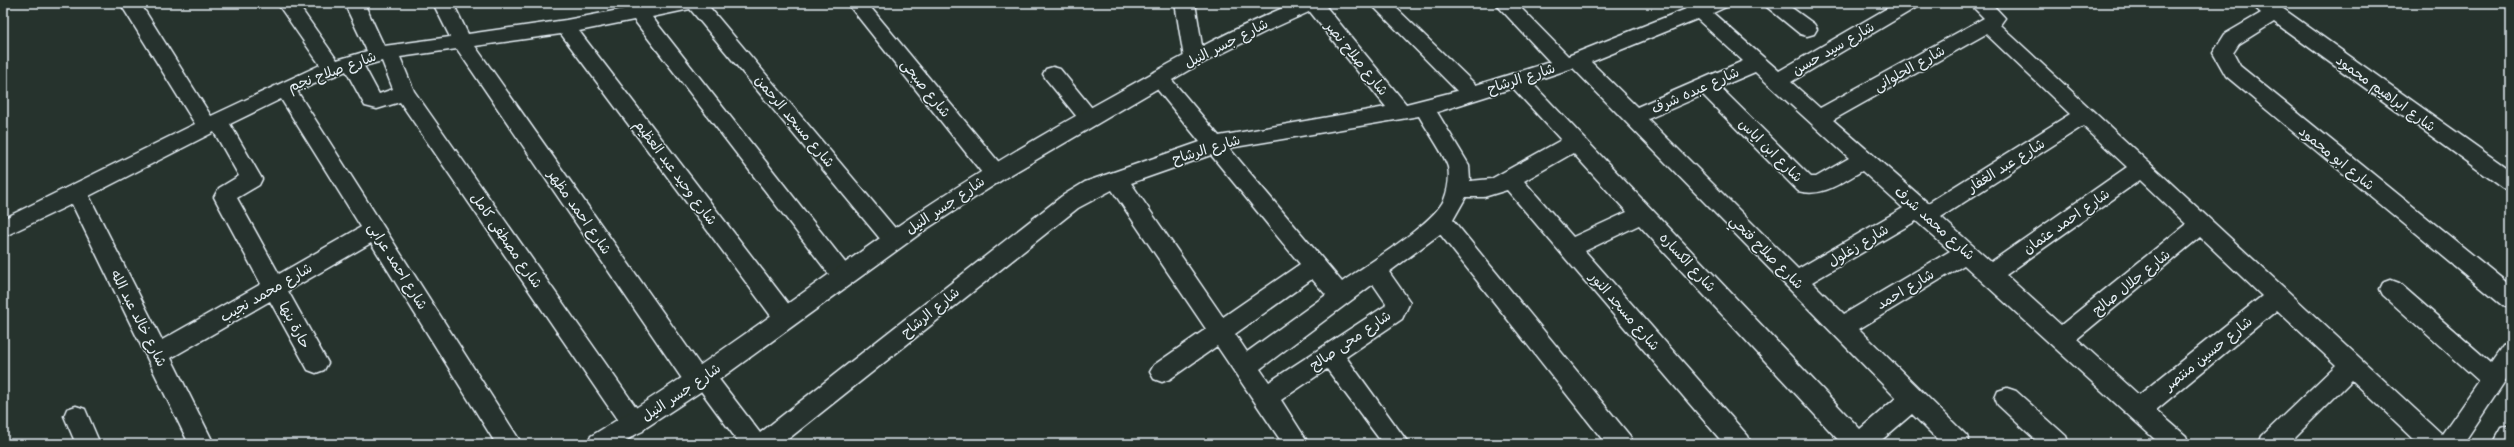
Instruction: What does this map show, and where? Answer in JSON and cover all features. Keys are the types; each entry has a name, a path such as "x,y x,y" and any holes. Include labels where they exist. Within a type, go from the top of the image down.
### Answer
{"street":[{"path":"130,3 212,124"},
{"path":"287,3 332,68"},
{"name":"شارع مصطفى كامل","path":"354,3 405,93 634,424"},
{"name":"شارع احمد مظهر","path":"442,3 462,42 701,380 754,444"},
{"name":"شارع صلاح نجم","path":"3,229 285,88 332,68 383,53 566,27 651,9 689,3"},
{"name":"شارع مسجد الرحمن","path":"696,3 894,240"},
{"name":"شارع صبحى","path":"857,3 994,172"},
{"path":"1185,3 1194,58"},
{"name":"شارع جسر النيل","path":"600,444 634,424 701,380 785,317 994,172 1194,58 1286,14 1313,3"},
{"name":"شارع صلاح نصر","path":"1313,3 1401,112"},
{"path":"1380,3 1472,94"},
{"name":"شارع صلاح فتحي","path":"1505,3 1634,117 1958,444"},
{"name":"شارع الرشاح","path":"774,441 1070,202 1094,188 1215,144 1285,130 1424,108 1518,81 1570,62 1695,7 1719,3"},
{"path":"1772,3 1807,29"},
{"name":"شارع سيد حسن","path":"1777,81 1910,3"},
{"name":"شارع محمد شرف","path":"1695,7 1924,212 2060,339 2178,444"},
{"name":"شارع ابراهيم محمود","path":"2268,8 2511,182"},
{"name":"شارع ابو محمود","path":"2268,8 2227,45 2223,54 2224,59 2233,71 2511,299"},
{"path":"651,9 843,276"},
{"path":"1986,14 2084,115 2436,444"},
{"name":"شارع الحلوانى","path":"1819,118 1986,14"},
{"name":"شارع وحيد عبد العظيم","path":"566,27 785,317"},
{"path":"352,62 373,102 405,93"},
{"name":"شارع عبده شرف","path":"1634,117 1757,63"},
{"path":"1053,74 1089,118"},
{"path":"1159,78 1341,297"},
{"name":"شارع الكساره","path":"1518,81 1859,444"},
{"name":"شارع ابن اياس","path":"1706,86 1806,185 1819,185 1865,159"},
{"name":"شارع احمد عرابى","path":"285,88 510,444"},
{"path":"1245,367 1341,297 1442,220 1451,208 1458,189 1460,175 1458,165 1424,108"},
{"name":"شارع عبد الغفار","path":"1924,212 2084,115"},
{"name":"حارة بنها","path":"212,124 251,179 227,194 225,197 316,364"},
{"path":"1458,189 1490,189 1575,142"},
{"name":"شارع احمد عثمان","path":"1992,274 2141,168"},
{"name":"شارع مسجد النور","path":"1510,179 1739,444"},
{"path":"1117,180 1222,331 1297,444"},
{"name":"شارع خالد عبد الله","path":"76,192 202,444"},
{"name":"شارع زغلول","path":"1796,281 1924,212"},
{"path":"1570,248 1642,214"},
{"path":"1442,220 1621,444"},
{"name":"شارع جلال صالح","path":"2060,339 2201,224"},
{"name":"شارع محمد نجيب","path":"158,354 375,230"},
{"name":"شارع احمد","path":"1842,327 1967,252"},
{"path":"1162,372 1315,265"},
{"name":"شارع محى صالح","path":"1266,397 1396,309 1398,302 1376,270"},
{"path":"2391,290 2493,379"},
{"name":"شارع حسين منتصر","path":"2139,409 2278,296"},
{"path":"2449,444 2511,353"},
{"path":"1330,354 1398,444"},
{"path":"2271,444 2352,365"},
{"path":"1859,444 1913,398"},
{"path":"2007,398 2057,444"},
{"path":"76,416 88,444"},
{"path":"2506,444 2511,436"}]}
